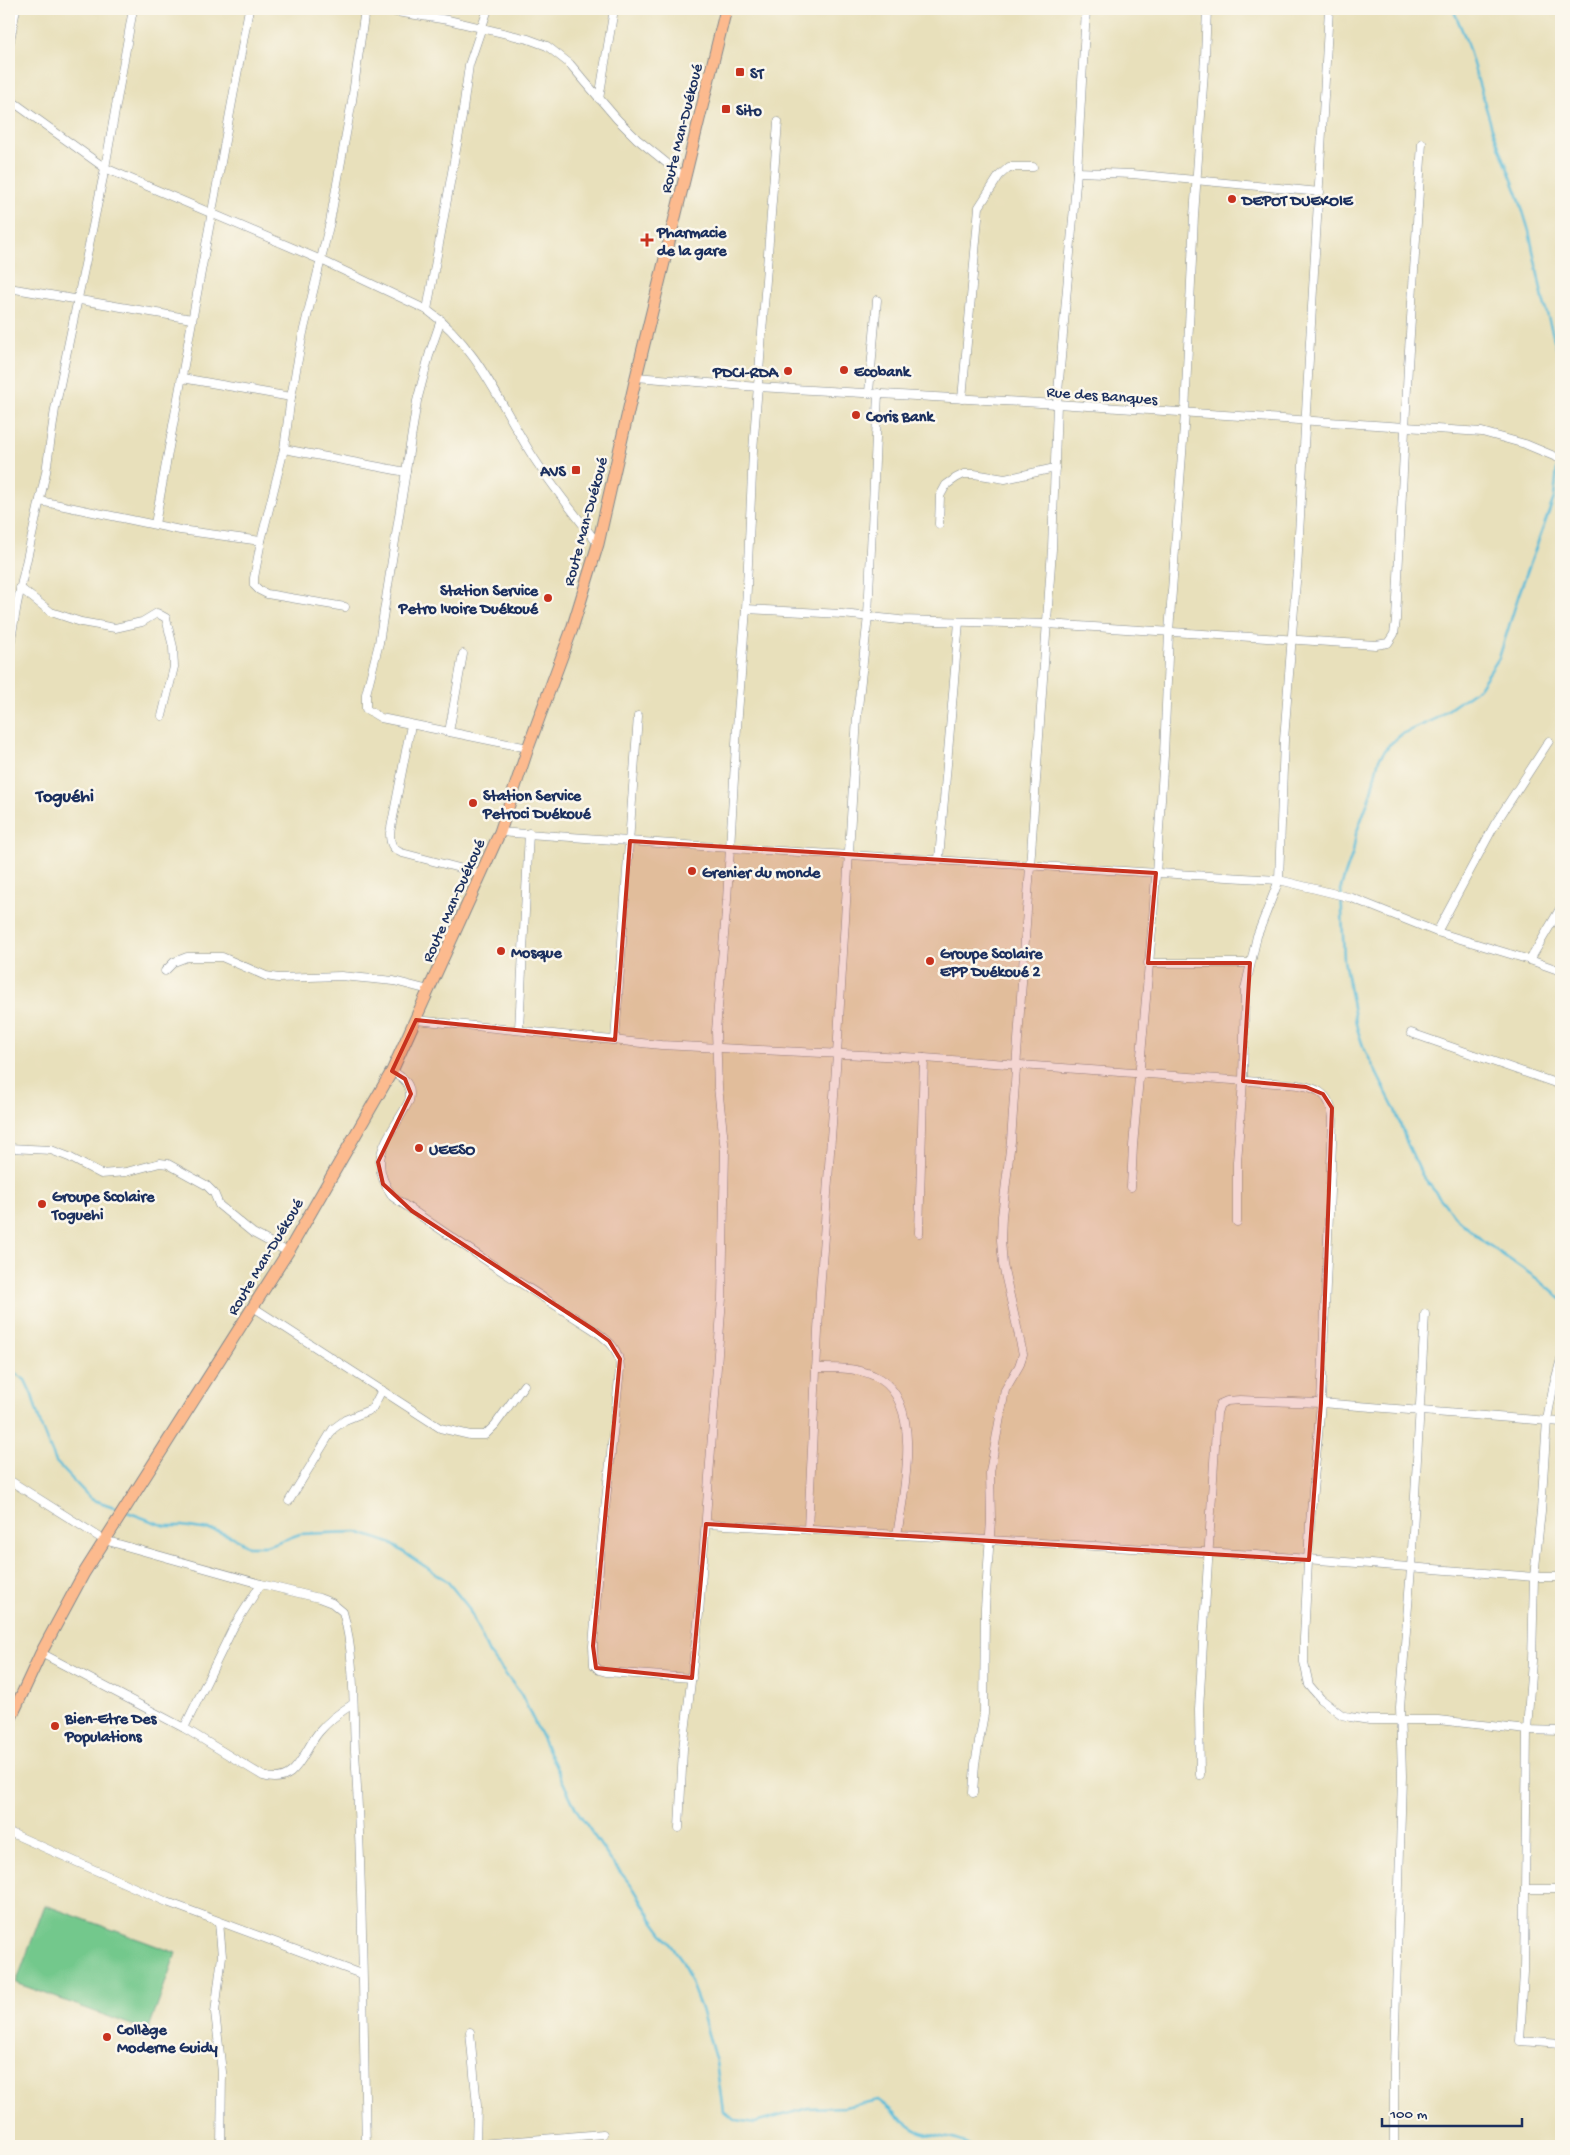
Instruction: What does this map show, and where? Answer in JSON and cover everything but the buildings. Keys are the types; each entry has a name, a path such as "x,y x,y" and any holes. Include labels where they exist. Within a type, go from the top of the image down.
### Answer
{"main road":[{"name":"Route Man-Duékoué","path":"9,1722 40,1653 104,1540 288,1252 392,1071 500,832 528,748 572,629 598,544 684,176 726,9"}],"street":[{"path":"9,46 16,9"},
{"path":"9,651 13,603 20,588 40,501 55,409 105,168 133,9"},
{"path":"155,524 249,9"},
{"path":"345,606 267,594 254,586 254,578 261,541 284,449 303,333 322,260 352,101 365,9"},
{"path":"376,9 448,20 528,39 548,46 563,57 638,140 684,176"},
{"path":"427,310 462,117 469,65 488,9"},
{"path":"599,99 614,9"},
{"path":"973,1793 975,1764 984,1714 985,1608 990,1540 990,1472 1005,1390 1019,1366 1023,1354 1003,1265 1002,1216 1009,1171 1047,624 1057,404 1077,172 1086,9"},
{"path":"1131,1187 1164,763 1169,632 1185,414 1207,9"},
{"path":"1237,1222 1237,1162 1243,1081 1245,989 1257,936 1279,880 1284,740 1320,192 1329,9"},
{"path":"9,99 105,168 322,260 427,310 441,320 479,366 531,454 598,544"},
{"path":"679,1828 683,1749 692,1678 706,1524 722,1298 725,1151 716,1049 718,996 746,609 751,476 778,122"},
{"path":"746,609 868,616 900,620 1047,624 1292,641 1376,645 1388,643 1392,640 1396,620 1405,427 1422,143"},
{"path":"962,399 979,207 998,176 1009,168 1033,167"},
{"path":"1077,172 1132,174 1320,192"},
{"path":"9,288 192,319"},
{"path":"869,392 877,300"},
{"path":"441,320 424,373 380,634 365,707 373,715 411,725 528,748"},
{"name":"Rue des Banques","path":"636,377 758,387 869,392 1482,432 1525,444 1561,459"},
{"path":"182,378 291,397"},
{"path":"808,1528 816,1368 850,855 857,717 868,616 878,393"},
{"path":"284,449 406,472"},
{"path":"938,524 940,496 946,485 964,474 1005,479 1055,468"},
{"path":"40,501 180,530 261,541"},
{"path":"20,588 51,612 81,622 115,628 142,622 157,613 166,618 173,647 174,667 162,716"},
{"path":"939,859 959,622"},
{"path":"450,732 463,654"},
{"path":"614,1040 638,716"},
{"path":"411,725 390,833 390,844 396,851 402,853 482,874"},
{"path":"1437,932 1495,824 1549,741"},
{"path":"500,832 730,848 1279,880 1352,898 1437,932 1561,971"},
{"path":"519,1029 529,833"},
{"path":"1530,960 1561,908"},
{"path":"165,971 174,962 187,957 222,957 266,976 278,978 341,976 394,981 429,990"},
{"path":"1148,963 1250,963"},
{"path":"416,1020 716,1049 924,1058 1306,1086 1323,1094 1332,1108 1321,1403 1304,1638 1304,1662 1309,1685 1320,1699 1342,1715 1369,1720 1438,1720 1527,1730 1561,1731"},
{"path":"1411,1033 1561,1085"},
{"path":"919,1233 924,1058"},
{"path":"392,1071 405,1079 411,1094 383,1148 378,1162 383,1184 393,1197 497,1268 594,1330 609,1341 617,1350 620,1369 600,1556 593,1646 594,1665 599,1670 606,1672 692,1678"},
{"path":"9,1148 51,1150 69,1156 101,1174 126,1172 160,1163 168,1164 206,1185 214,1192 219,1205 253,1232 288,1252"},
{"path":"253,1307 440,1428 470,1435 485,1435 495,1425 524,1385"},
{"path":"1394,2146 1394,2067 1402,1776 1400,1707 1411,1568 1425,1314"},
{"path":"1561,1359 1547,1420 1534,1577 1532,1661 1527,1730 1525,1889 1520,2041 1561,2044"},
{"path":"816,1368 839,1368 867,1373 888,1385 897,1397 906,1421 902,1505 897,1535"},
{"path":"289,1502 332,1429 345,1420 372,1409 382,1390"},
{"path":"1200,1775 1199,1709 1217,1413 1220,1404 1227,1401 1240,1400 1321,1403 1561,1422"},
{"path":"9,1480 104,1540 319,1598 332,1603 343,1612 349,1651 361,1845 366,2146"},
{"path":"706,1524 808,1528 1209,1554 1256,1555 1411,1568 1479,1571 1534,1577 1561,1577"},
{"path":"184,1728 233,1628 262,1584"},
{"path":"40,1653 184,1728 263,1776 277,1778 290,1774 295,1770 317,1734 326,1724 353,1704"},
{"path":"9,1832 167,1902 362,1974"},
{"path":"1525,1889 1561,1889"},
{"path":"219,1922 222,1956 215,2012 222,2072 221,2146"},
{"path":"470,2032 477,2106 476,2146"},
{"path":"456,2146 476,2146 602,2134"}],"highlighted area":[{"path":"630,841 1156,873 1148,963 1250,963 1243,1081 1306,1087 1323,1094 1332,1108 1321,1403 1309,1560 706,1524 692,1678 596,1668 593,1646 620,1359 609,1341 412,1211 383,1184 378,1162 411,1094 405,1079 392,1071 416,1020 615,1040"}],"green space":[{"path":"45,1905 176,1953 148,2031 16,1983"}],"waterway":[{"path":"1453,9 1465,37 1492,128 1518,195 1529,231 1543,299 1561,364"},
{"path":"1561,432 1554,498 1519,594 1499,658 1479,688 1435,719 1402,734 1389,745 1379,759 1370,796 1356,834 1353,852 1341,887 1344,960 1357,1028 1363,1046 1395,1110 1407,1143 1422,1175 1455,1217 1483,1241 1539,1280 1561,1299"},
{"path":"9,1369 25,1380 56,1462 91,1499 120,1509"},
{"path":"127,1512 165,1526 182,1526 216,1531 233,1537 248,1546 266,1546 300,1534 357,1532 390,1543 447,1581 468,1607 489,1653 521,1694 576,1809 609,1858 634,1889 652,1919 682,1960 701,2009 716,2062 723,2111 737,2120 755,2123 808,2108 845,2107 878,2100 918,2131 958,2140 971,2146"}],"place":[{"name":"ST","path":"740,72"},
{"name":"Sito","path":"726,109"},
{"name":"DEPOT DUEKOIE","path":"1232,199"},
{"name":"Pharmacie de la gare","path":"647,240"},
{"name":"Ecobank","path":"844,370"},
{"name":"PDCI-RDA","path":"788,371"},
{"name":"Coris Bank","path":"856,415"},
{"name":"AVS","path":"576,470"},
{"name":"Station Service Petro Ivoire Duékoué","path":"548,598"},
{"name":"Station Service Petroci Duékoué","path":"473,803"},
{"name":"Grenier du monde","path":"692,871"},
{"name":"Mosque","path":"501,951"},
{"name":"Groupe Scolaire EPP Duékoué 2","path":"930,961"},
{"name":"UEESO","path":"419,1148"},
{"name":"Groupe Scolaire Toguehi","path":"42,1204"},
{"name":"Bien-Etre Des Populations","path":"55,1726"},
{"name":"Collège Moderne Guidy","path":"107,2037"}],"district":[{"name":"Toguéhi","path":"65,795"}]}
